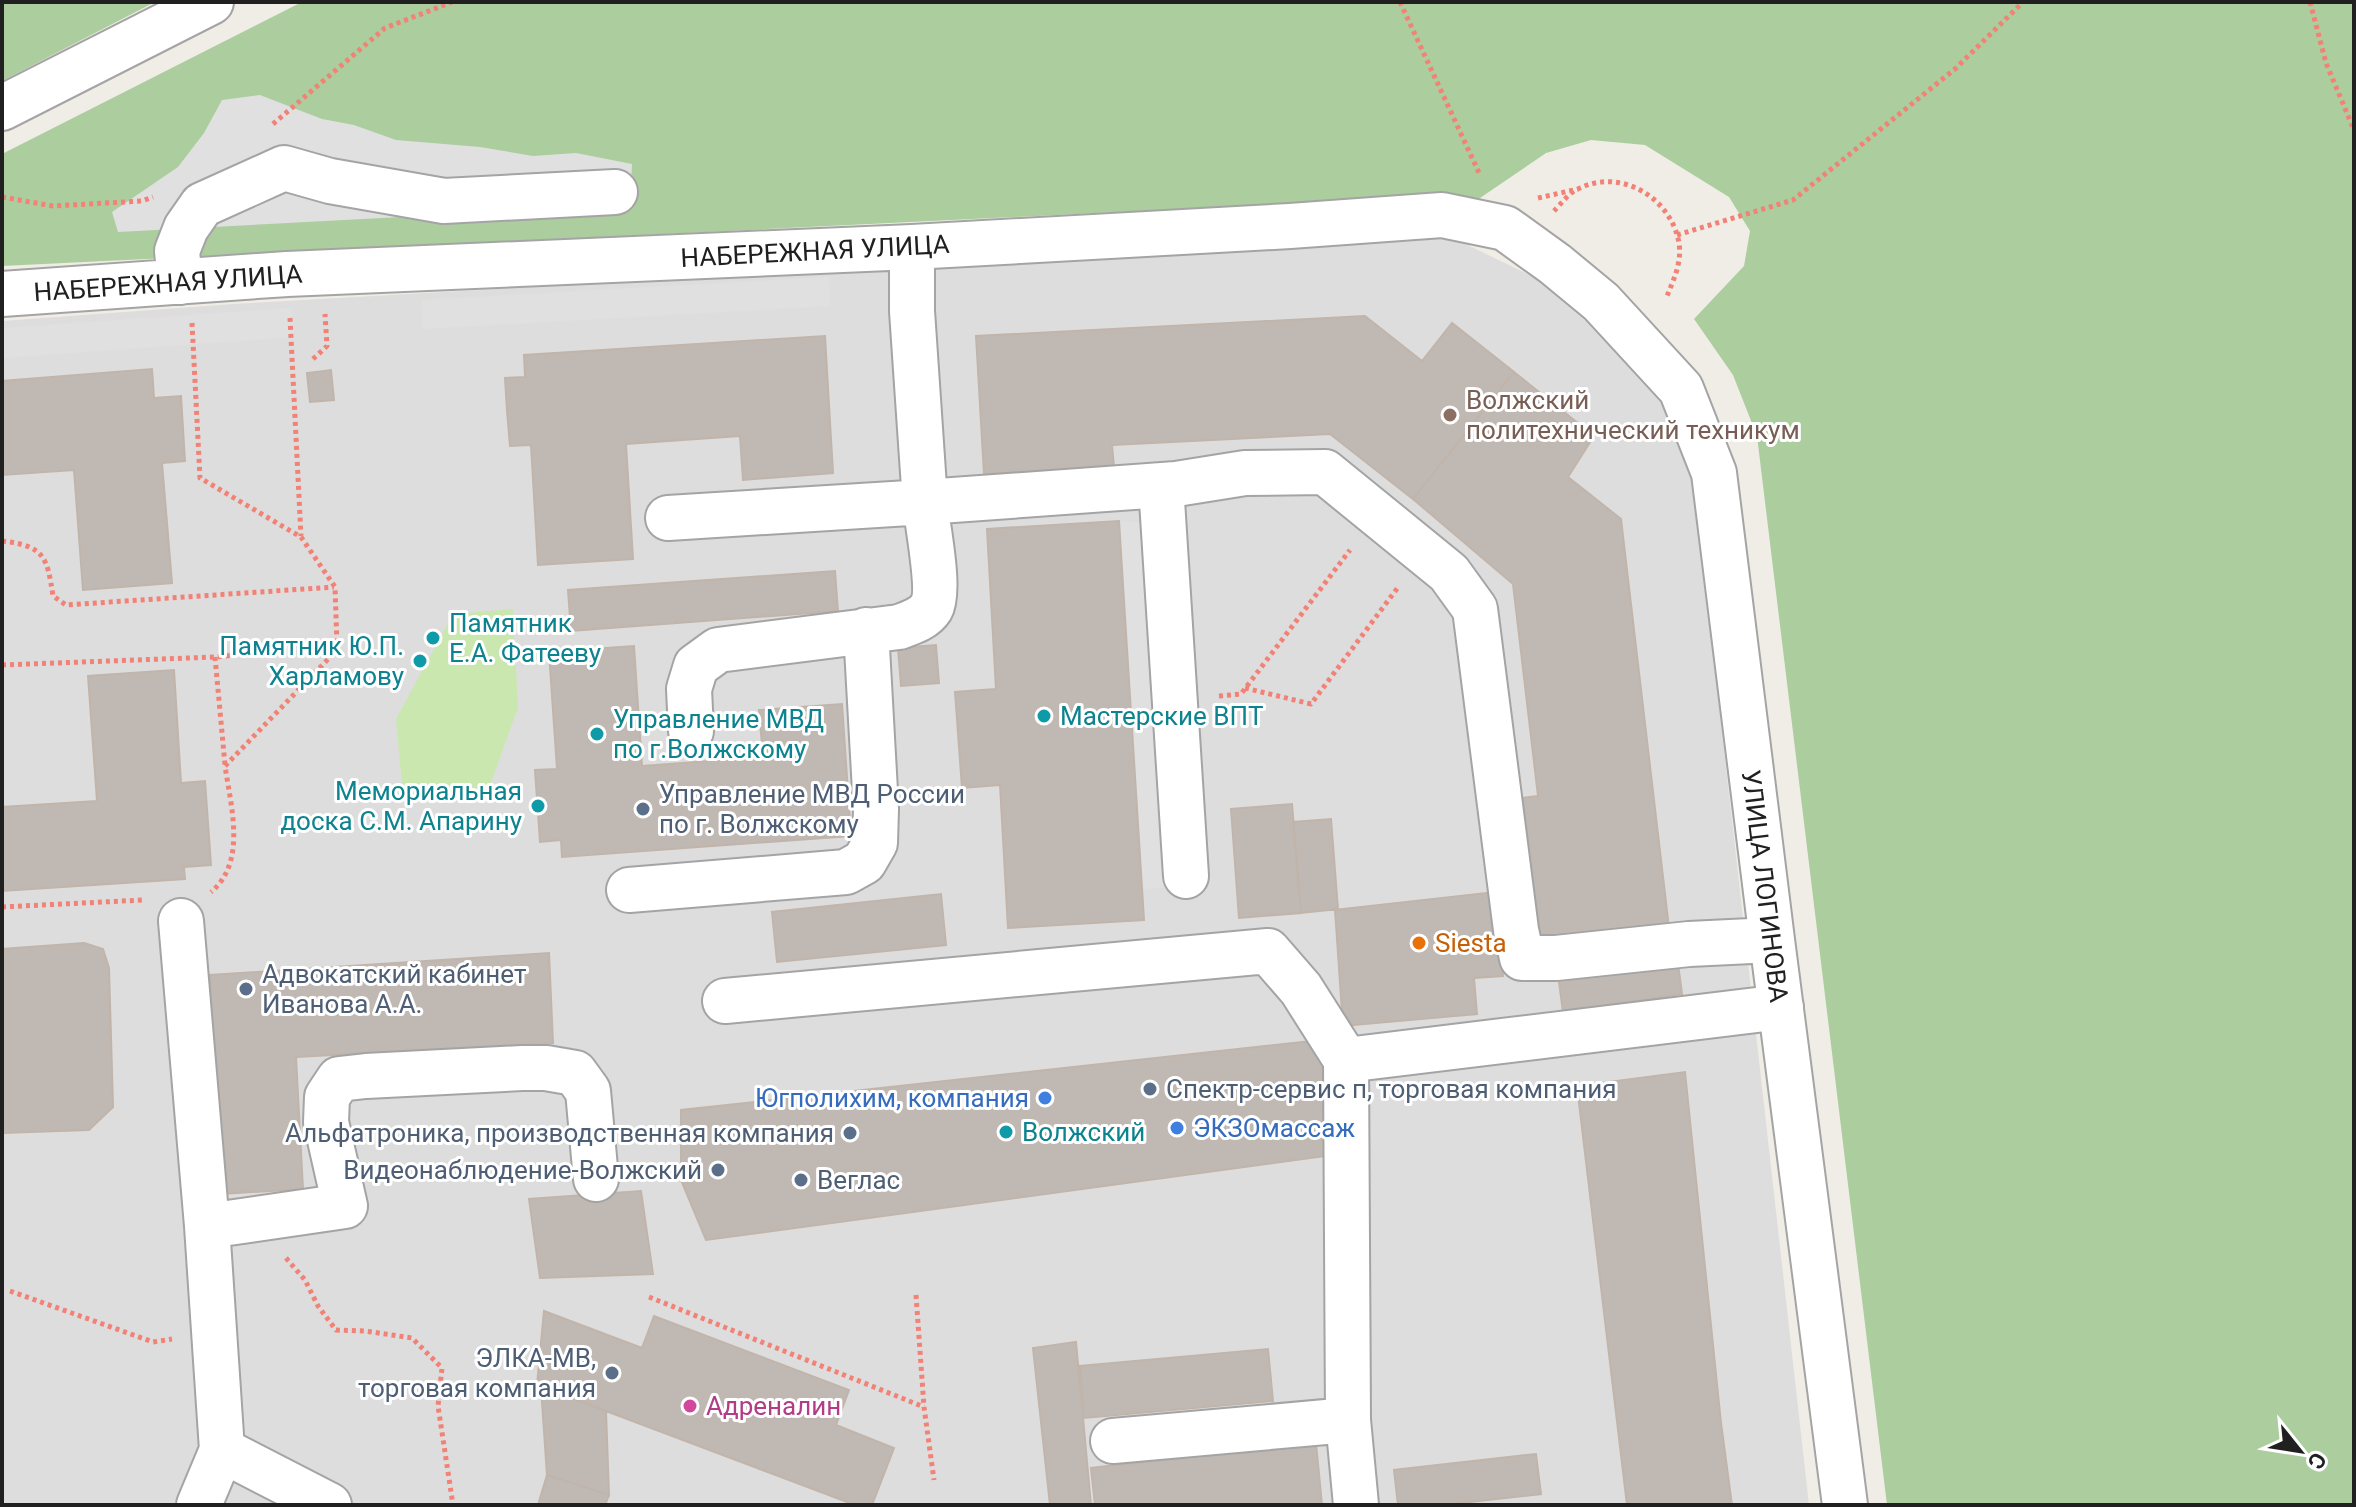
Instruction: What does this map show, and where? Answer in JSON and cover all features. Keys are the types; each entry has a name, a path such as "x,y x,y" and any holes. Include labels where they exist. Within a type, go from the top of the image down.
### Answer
{"street":[{"path":"2,108 211,2"},
{"path":"185,282 177,251 186,228 202,205 284,168 330,181 444,201 615,192"},
{"name":"НАБЕРЕЖНАЯ УЛИЦА","path":"2,294 287,274 912,247 1442,215 1505,228 1601,302"},
{"path":"691,731 689,689 696,666 718,650 899,627 918,620 931,607 935,589 925,502 912,311 912,247"},
{"name":"УЛИЦА ЛОГИНОВА","path":"1601,302 1681,389 1714,473 1845,1505"},
{"path":"668,518 1161,485 1245,473 1325,472 1449,573 1475,609 1522,958 1556,958 1689,944 1772,940"},
{"path":"1161,485 1186,876"},
{"path":"629,890 846,872 864,862 875,843 876,809 866,630"},
{"path":"181,906 222,1450 199,1505"},
{"path":"725,1001 1268,951 1301,989 1346,1060 1348,1420 1356,1505"},
{"path":"1346,1060 1781,1007"},
{"path":"207,1226 345,1206 326,1122 327,1097 339,1079 522,1068 575,1073 588,1091 596,1179"},
{"path":"1113,1441 1348,1420"},
{"path":"222,1450 329,1505"}],"path":[{"path":"268,128 385,28 452,2"},
{"path":"1400,2 1478,173 1491,182"},
{"path":"1677,235 1793,200 1955,69 2023,2"},
{"path":"2310,2 2326,63 2354,130"},
{"path":"1534,199 1598,182 1622,183 1644,191 1662,205 1674,224 1680,246 1678,269 1667,296"},
{"path":"1553,212 1578,189"},
{"path":"2,197 53,206 142,201 156,196"},
{"path":"287,274 301,537"},
{"path":"185,282 200,478 301,537 335,587 337,645 333,654 225,766"},
{"path":"1175,700 1241,694 1377,514"},
{"path":"2,541 20,543 38,552 48,564 53,596 66,605 335,587"},
{"path":"1245,688 1311,704 1424,553"},
{"path":"2,665 215,657 337,645"},
{"path":"2,907 181,906 222,883 235,839 215,657"},
{"path":"284,1256 305,1280 318,1306 336,1330 412,1338 442,1368 438,1406 453,1505"},
{"path":"10,1291 153,1342"},
{"path":"916,1295 924,1407 934,1480"},
{"path":"649,1297 924,1407"}],"shaded area":[{"path":"260,95 322,119 354,125 396,140 480,147 533,156 576,153 632,164 630,205 118,232 112,212 178,167 204,133 222,100"},
{"path":"1447,235 1552,286 1655,388 1692,464 1809,1505 2,1505 2,321 233,304"},
{"path":"829,277 830,306 422,329 421,300"},
{"path":"292,308 294,337 2,358 2,328"},
{"path":"1119,521 1154,523 1176,887 1142,889"}],"green space":[{"path":"2,2 155,2 2,81"},
{"path":"302,2 2354,2 2354,1505 1887,1505 1757,436 1733,375 1694,319 1744,266 1750,231 1729,197 1645,145 1591,140 1546,153 1480,198 1428,197 2,266 2,154"},
{"path":"513,609 518,708 489,788 403,796 396,719 453,614"}],"building":[{"name":"Волжский политехнический техникум","path":"1365,316 1422,361 1452,323 1514,372 1413,499 1330,434 1112,445 1114,467 984,474 976,336"},
{"path":"825,336 833,473 743,480 740,436 626,444 633,559 538,565 531,445 510,446 507,411 505,378 525,377 524,355"},
{"path":"152,369 154,398 181,396 185,461 162,463 172,583 83,590 74,470 2,475 2,381"},
{"path":"331,370 334,400 310,402 307,373"},
{"name":"Волжский политехнический техникум","path":"1514,372 1594,436 1568,477 1621,519 1669,928 1533,945 1515,799 1538,796 1513,584 1413,499"},
{"name":"Мастерские ВПТ","path":"1119,521 1144,920 1008,928 1000,785 962,788 955,692 996,689 987,529"},
{"path":"835,571 838,611 571,631 568,590"},
{"path":"936,645 939,683 901,686 898,648"},
{"name":"Управление МВД по г.Волжскому","path":"634,646 642,766 763,757 759,710 842,704 851,836 562,857 561,840 540,842 535,770 557,769 549,652"},
{"path":"174,670 181,783 205,781 211,865 184,867 185,879 2,891 2,807 97,801 88,676"},
{"path":"1292,804 1301,913 1239,918 1231,809"},
{"path":"1331,819 1338,909 1301,913 1293,822"},
{"name":"Siesta","path":"1495,892 1503,976 1474,978 1477,1014 1343,1026 1335,910"},
{"path":"941,894 946,945 777,962 772,912"},
{"path":"84,943 103,949 109,968 113,1107 89,1130 2,1133 2,949"},
{"path":"549,953 553,1043 296,1057 303,1189 221,1194 210,975"},
{"path":"1677,956 1682,994 1563,1012 1558,974"},
{"name":"Волжский","path":"1320,1040 1330,1092 1333,1155 706,1240 681,1180 681,1110"},
{"path":"1685,1072 1732,1505 1627,1505 1577,1086"},
{"path":"641,1191 653,1274 540,1278 529,1199"},
{"path":"544,1311 642,1348 654,1316 849,1390 836,1425 894,1448 872,1505 855,1505 537,1385"},
{"path":"1076,1342 1091,1505 1050,1505 1033,1348"},
{"path":"1268,1349 1273,1401 1084,1418 1080,1366"},
{"path":"541,1387 606,1411 609,1495 547,1475"},
{"path":"1316,1443 1322,1505 1095,1505 1091,1468"},
{"path":"1536,1454 1541,1494 1443,1505 1398,1505 1394,1470"},
{"path":"547,1475 609,1495 605,1505 538,1505"}],"place":[{"name":"Волжский политехнический техникум","path":"1450,415"},
{"name":"Памятник Е.А. Фатееву","path":"433,638"},
{"name":"Памятник Ю.П. Харламову","path":"420,661"},
{"name":"Мастерские ВПТ","path":"1044,716"},
{"name":"Управление МВД по г.Волжскому","path":"597,734"},
{"name":"Мемориальная доска С.М. Апарину","path":"538,806"},
{"name":"Управление МВД России по г. Волжскому","path":"643,809"},
{"name":"Siesta","path":"1419,943"},
{"name":"Адвокатский кабинет Иванова А.А.","path":"246,989"},
{"name":"Спектр-сервис п, торговая компания","path":"1150,1089"},
{"name":"Югполихим, компания","path":"1045,1098"},
{"name":"ЭКЗОмассаж","path":"1177,1128"},
{"name":"Волжский","path":"1006,1132"},
{"name":"Альфатроника, производственная компания","path":"850,1133"},
{"name":"Видеонаблюдение-Волжский","path":"718,1170"},
{"name":"Веглас","path":"801,1180"},
{"name":"ЭЛКА-МВ, торговая компания","path":"612,1373"},
{"name":"Адреналин","path":"690,1406"}]}
